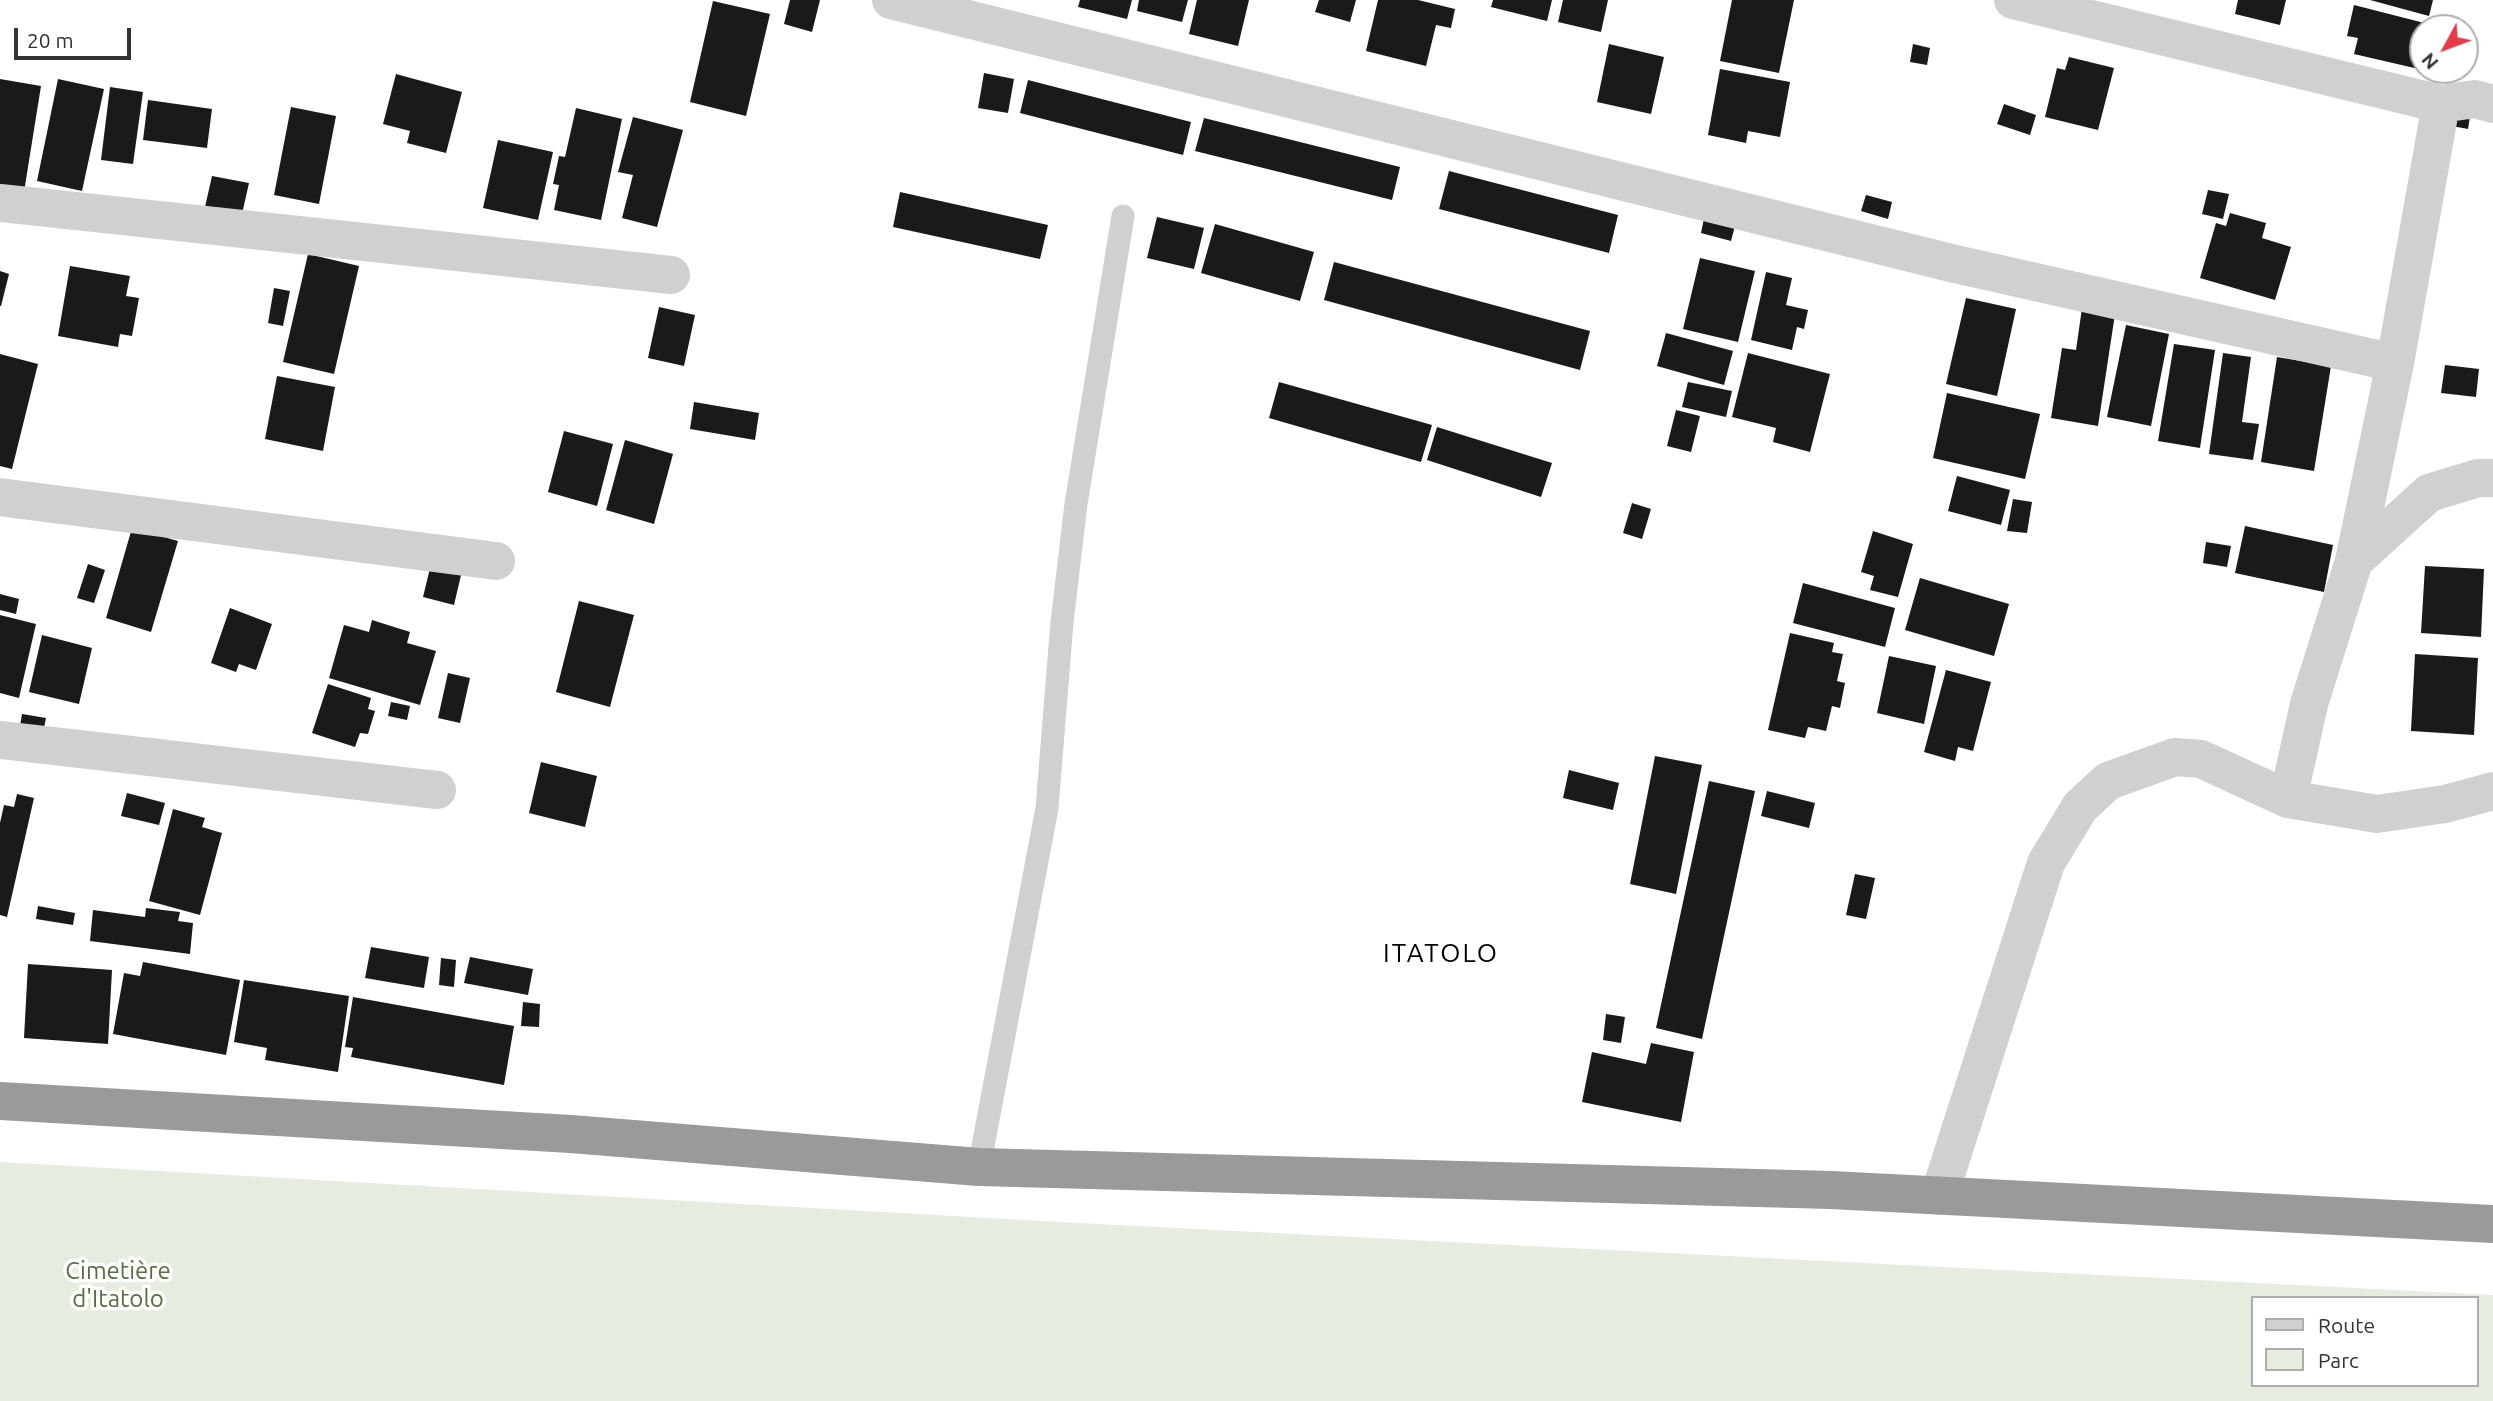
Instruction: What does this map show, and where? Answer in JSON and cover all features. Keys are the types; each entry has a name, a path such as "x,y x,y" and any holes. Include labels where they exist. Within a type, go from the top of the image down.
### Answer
{"highway":[{"path":"0,1101 570,1134 979,1167 1831,1190 2493,1224"}],"street":[{"path":"891,0 1951,263 2395,363"},
{"path":"2014,0 2441,104 2475,99 2493,104"},
{"path":"2288,799 2309,704 2354,561 2395,363 2441,104"},
{"path":"0,203 671,275"},
{"path":"2354,561 2429,493 2478,478 2493,478"},
{"path":"0,497 496,561"},
{"path":"0,740 437,790"},
{"path":"1939,1196 2046,863 2080,807 2108,781 2175,757 2201,759 2288,799 2377,814 2445,804 2493,791"}],"lane":[{"path":"979,1167 1047,808 1062,622 1076,504 1123,216"}],"green space":[{"name":"Cimetière d'Itatolo","path":"0,1162 1059,1222 2493,1295 2493,1401 0,1401"}],"building":[{"path":"790,0 820,0 812,32 784,24"},
{"path":"1080,0 1132,0 1127,19 1078,7"},
{"path":"1139,0 1188,0 1182,22 1137,11"},
{"path":"1197,0 1249,0 1238,46 1189,34"},
{"path":"1319,0 1356,0 1350,22 1315,12"},
{"path":"1378,0 1418,0 1455,9 1451,28 1436,25 1426,66 1366,51"},
{"path":"1493,0 1552,0 1547,21 1491,7"},
{"path":"1563,0 1608,0 1601,32 1558,22"},
{"path":"1732,0 1794,0 1779,73 1720,61"},
{"path":"2238,0 2286,0 2280,25 2235,14"},
{"path":"2370,0 2433,0 2430,14"},
{"path":"713,1 770,14 746,116 690,102"},
{"path":"2354,5 2409,19 2409,67 2354,54 2358,38 2347,36"},
{"path":"1609,44 1664,57 1651,114 1597,102"},
{"path":"1913,44 1930,48 1927,65 1910,62"},
{"path":"2069,57 2114,68 2098,130 2045,117 2057,68 2065,70"},
{"path":"1720,69 1790,82 1780,137 1748,131 1746,143 1708,135"},
{"path":"984,73 1014,79 1008,113 978,108"},
{"path":"396,74 462,92 446,153 407,143 410,131 383,124"},
{"path":"0,79 41,86 24,192 0,188"},
{"path":"58,79 104,89 82,191 37,181"},
{"path":"1028,80 1191,122 1183,155 1020,113"},
{"path":"110,87 143,92 133,164 101,160"},
{"path":"148,100 212,109 207,148 143,140"},
{"path":"2004,104 2036,115 2030,135 1997,124"},
{"path":"291,107 336,116 319,204 274,195"},
{"path":"2455,107 2471,110 2468,129 2452,126"},
{"path":"576,108 622,119 601,220 554,210 559,185 553,184 559,156 565,157"},
{"path":"633,117 683,130 657,227 622,218 633,175 618,172"},
{"path":"1204,118 1400,167 1392,200 1195,151"},
{"path":"498,140 553,152 538,220 483,208"},
{"path":"1449,171 1618,215 1609,253 1439,209"},
{"path":"212,176 249,183 242,214 205,207"},
{"path":"2208,190 2229,194 2223,219 2202,214"},
{"path":"900,192 1048,225 1040,259 893,227"},
{"path":"1866,195 1892,202 1888,219 1861,211"},
{"path":"2230,213 2266,223 2262,238 2291,247 2275,300 2200,278 2216,223 2226,226"},
{"path":"1705,214 1736,222 1731,241 1701,233"},
{"path":"1157,217 1204,228 1194,269 1147,258"},
{"path":"1215,224 1314,252 1300,301 1201,273"},
{"path":"308,254 359,266 334,374 283,362"},
{"path":"1700,258 1755,271 1738,342 1683,329"},
{"path":"1334,262 1590,331 1580,370 1324,300"},
{"path":"70,266 130,276 126,296 139,298 132,336 120,334 118,347 58,336"},
{"path":"0,271 9,274 1,306 0,306"},
{"path":"1766,272 1792,278 1786,305 1808,310 1804,329 1797,327 1792,350 1751,340"},
{"path":"274,288 290,291 283,326 268,323"},
{"path":"1966,298 2016,309 1997,396 1946,384"},
{"path":"659,307 695,315 684,366 648,358"},
{"path":"2082,308 2115,314 2098,426 2051,418 2062,348 2076,350"},
{"path":"2126,325 2169,334 2151,426 2107,417"},
{"path":"1666,333 1733,351 1724,385 1657,366"},
{"path":"2174,344 2215,350 2200,448 2158,441"},
{"path":"1748,353 1830,374 1810,452 1773,442 1776,428 1732,417"},
{"path":"2223,353 2251,357 2242,422 2259,424 2253,460 2209,454"},
{"path":"0,354 38,364 12,469 0,466"},
{"path":"2277,357 2331,366 2314,471 2261,462"},
{"path":"2445,365 2479,369 2476,397 2441,393"},
{"path":"277,376 335,387 323,451 265,439"},
{"path":"1279,382 1432,425 1421,462 1269,418"},
{"path":"1688,382 1732,391 1726,417 1682,407"},
{"path":"1947,393 2040,414 2025,479 1933,458"},
{"path":"694,402 759,413 755,440 690,429"},
{"path":"1676,410 1700,416 1691,452 1667,446"},
{"path":"1437,427 1552,463 1541,497 1427,460"},
{"path":"564,431 613,444 597,506 548,492"},
{"path":"625,440 673,454 654,524 606,510"},
{"path":"1957,476 2010,490 2001,525 1948,511"},
{"path":"2013,499 2032,502 2027,533 2007,531"},
{"path":"1632,503 1651,509 1642,539 1623,533"},
{"path":"2245,526 2333,545 2324,592 2235,573"},
{"path":"132,528 178,541 151,632 106,618"},
{"path":"1873,531 1913,544 1898,597 1870,590 1874,576 1861,572"},
{"path":"2206,542 2231,546 2227,567 2203,563"},
{"path":"88,564 105,570 94,603 77,598"},
{"path":"431,564 462,571 454,605 423,597"},
{"path":"2425,566 2484,569 2481,637 2421,633"},
{"path":"1920,578 2009,604 1994,656 1905,630"},
{"path":"1803,583 1895,608 1885,647 1793,623"},
{"path":"0,594 19,599 16,614 0,610"},
{"path":"579,601 634,615 610,707 556,692"},
{"path":"230,608 272,624 256,670 239,664 236,672 211,663"},
{"path":"0,615 36,624 19,698 0,693"},
{"path":"372,620 410,632 407,643 436,651 420,705 329,678 344,625 369,632"},
{"path":"1790,633 1834,643 1832,652 1843,654 1837,681 1845,683 1840,708 1832,706 1826,731 1808,727 1805,738 1768,730"},
{"path":"42,635 92,648 79,704 29,692"},
{"path":"2415,654 2478,658 2474,735 2411,731"},
{"path":"1889,656 1936,666 1924,724 1877,713"},
{"path":"1946,670 1991,682 1973,751 1958,747 1955,761 1924,752"},
{"path":"448,673 470,678 460,723 438,718"},
{"path":"328,684 371,698 368,709 375,711 368,734 360,733 355,747 312,733"},
{"path":"391,702 410,706 407,720 388,716"},
{"path":"22,714 46,718 41,742 18,738"},
{"path":"1655,756 1702,765 1676,894 1630,884"},
{"path":"541,762 597,776 585,827 529,813"},
{"path":"1569,770 1619,783 1613,810 1563,798"},
{"path":"1709,781 1755,791 1702,1039 1656,1028"},
{"path":"1767,791 1815,803 1809,828 1761,816"},
{"path":"127,793 165,803 159,825 121,816"},
{"path":"17,794 34,798 7,917 0,915 0,823 4,805 14,807"},
{"path":"173,809 205,818 202,827 222,833 200,915 149,901"},
{"path":"1855,874 1875,878 1866,919 1846,915"},
{"path":"38,906 75,913 73,925 36,919"},
{"path":"146,908 180,912 178,921 193,923 190,954 90,941 93,910 145,917"},
{"path":"371,947 429,957 424,988 365,978"},
{"path":"470,957 533,969 528,995 464,983"},
{"path":"441,958 456,960 454,987 439,985"},
{"path":"143,962 240,980 226,1055 113,1034 124,973 140,976"},
{"path":"28,964 112,970 108,1044 24,1038"},
{"path":"244,980 349,996 338,1072 265,1060 267,1048 234,1042"},
{"path":"353,997 514,1026 504,1085 351,1057 353,1048 345,1047"},
{"path":"523,1002 540,1004 539,1027 521,1026"},
{"path":"1606,1014 1625,1017 1621,1043 1603,1040"},
{"path":"1651,1043 1694,1052 1681,1122 1582,1102 1592,1052 1646,1064"}],"district":[{"name":"ITATOLO","path":"1441,953"}]}
